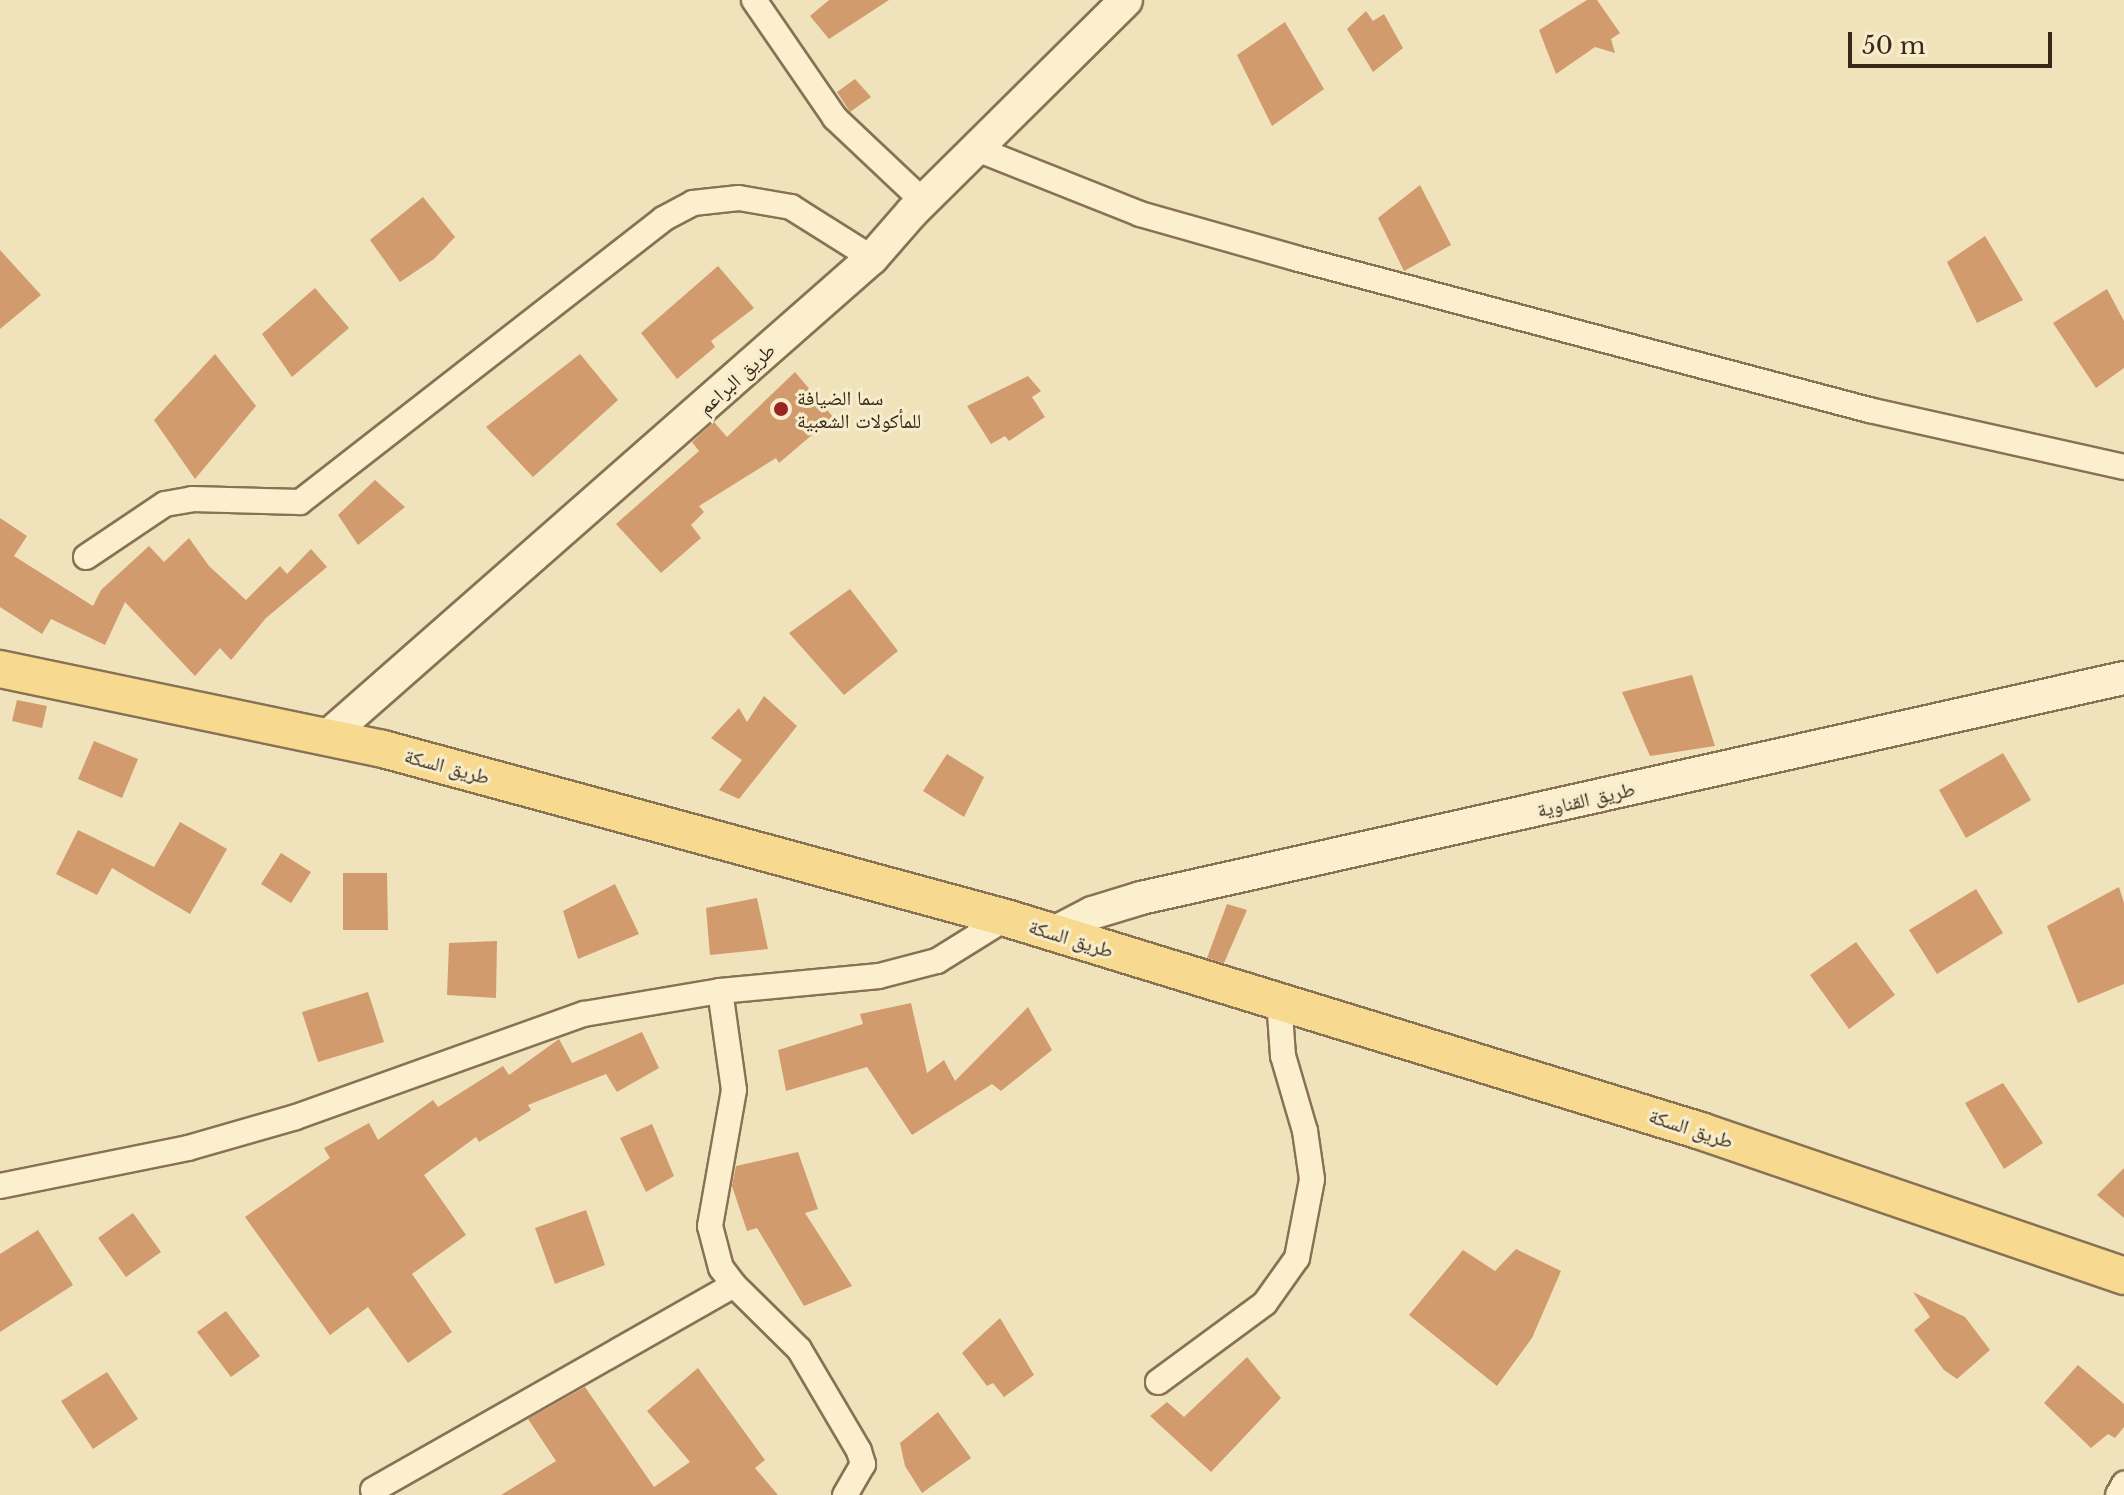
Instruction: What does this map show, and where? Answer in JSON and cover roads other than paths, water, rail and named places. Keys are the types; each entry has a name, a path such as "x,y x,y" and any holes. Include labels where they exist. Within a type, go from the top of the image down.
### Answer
{"main road":[{"name":"طريق السكة","path":"0,669 328,736 1006,918 1279,999 1701,1131 2124,1276"}],"street":[{"path":"754,0 835,118 924,202"},
{"name":"طريق البراعم","path":"328,736 872,258 1126,0"},
{"path":"977,149 1140,214 1295,258 1869,410 2124,467"},
{"path":"86,557 165,504 192,499 300,502 663,219 693,203 739,198 791,207 872,258"},
{"name":"طريق القناوية","path":"1052,934 1141,898 2124,678"},
{"path":"0,1186 188,1148 296,1117 584,1014 720,991 879,976 937,961 1006,918"},
{"path":"720,991 734,1090 710,1226 721,1268 734,1285 799,1349 859,1451 863,1464 845,1495"},
{"path":"1158,1382 1265,1303 1297,1258 1312,1179 1305,1131 1283,1056 1279,999"},
{"path":"373,1490 734,1285"},
{"path":"2118,1495 2124,1484"}],"place":[{"name":"سما الضيافة للمأكولات الشعبية","path":"781,409"}]}
